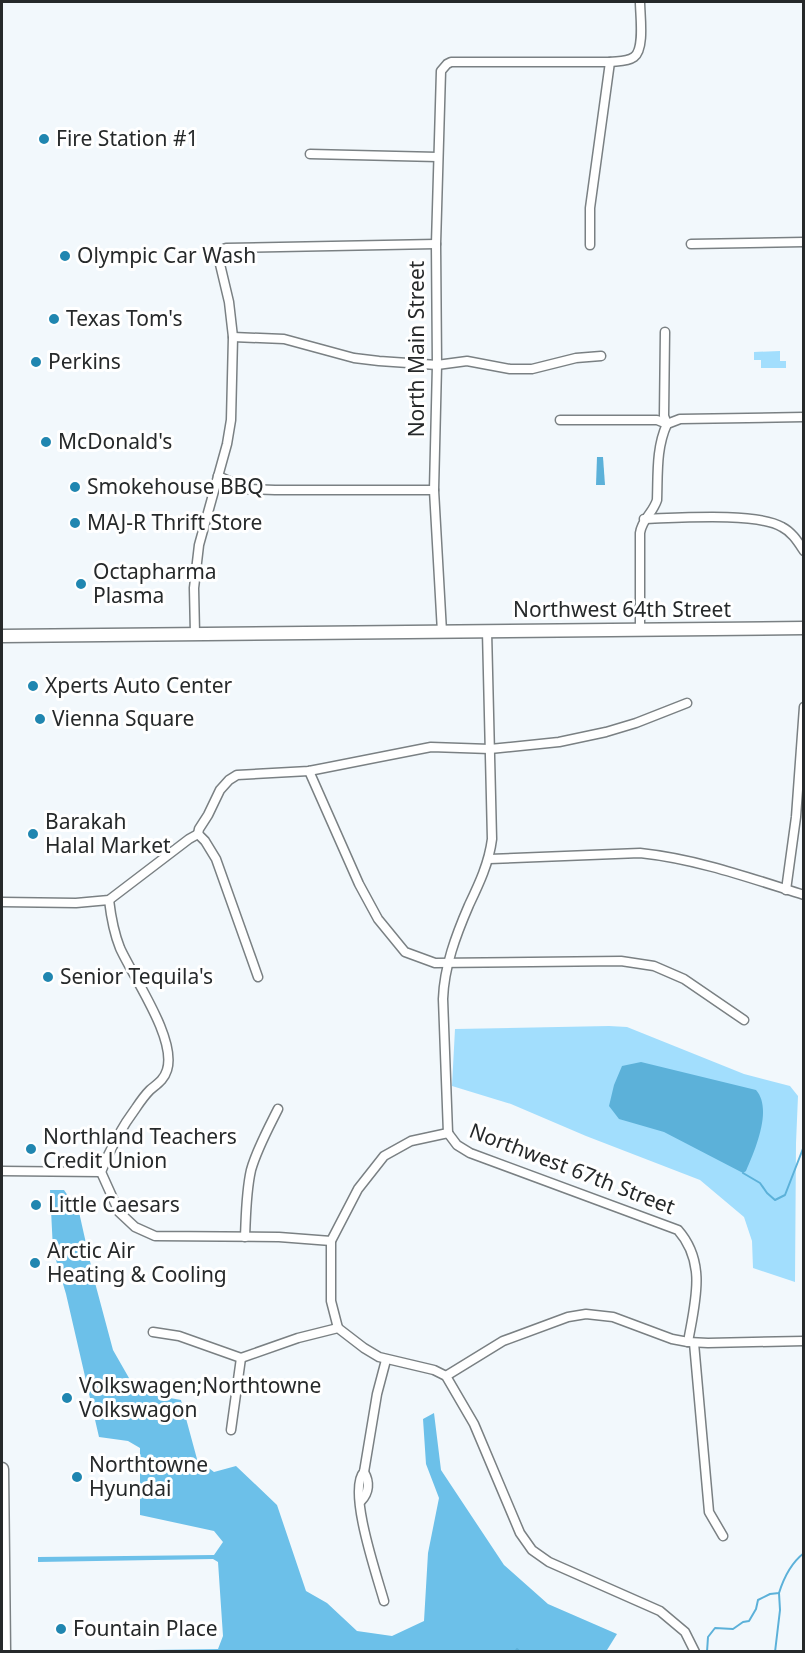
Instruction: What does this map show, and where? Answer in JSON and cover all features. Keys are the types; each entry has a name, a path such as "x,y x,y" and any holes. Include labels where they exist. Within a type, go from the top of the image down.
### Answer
{"street":[{"path":"590,245 590,208 610,62 635,56 640,48 640,2"},
{"name":"North Main Street","path":"442,632 434,490 437,365 436,244 441,71 451,62 610,62"},
{"path":"310,154 438,157"},
{"path":"691,244 804,242"},
{"path":"195,634 196,566 204,524 227,444 231,420 234,337 219,255 226,248 436,244"},
{"path":"640,630 640,533 644,519 657,500 659,449 667,424 664,416 664,332"},
{"path":"234,337 284,339 354,358 437,365 468,362 510,369 532,369 576,358 602,356"},
{"path":"560,420 657,420 667,424 680,419 804,417"},
{"path":"218,476 247,489 434,490"},
{"path":"644,519 757,518 784,528 804,551"},
{"name":"Northwest 64th Street","path":"2,636 804,628"},
{"path":"487,631 492,839 489,859 462,921 444,984 448,1133 411,1141 384,1156 358,1189 331,1241 331,1300 339,1328 364,1348 386,1360 434,1370 446,1377 474,1424 520,1533 532,1550 549,1562 660,1611 685,1632 695,1652"},
{"path":"2,902 76,903 109,900 198,834 220,790 229,780 237,776 309,771 431,747 490,749 535,745 594,735 636,723 687,703"},
{"path":"786,890 796,817 804,707"},
{"path":"309,771 346,857 378,919 405,952 429,962 448,964 621,961 654,966 684,979 744,1020"},
{"path":"198,834 216,859 258,977"},
{"path":"489,859 640,853 704,864 804,896"},
{"path":"109,900 111,920 120,946 159,1020 169,1062 162,1081 150,1090 122,1128 101,1172 119,1212 135,1227 155,1236 301,1238 331,1241"},
{"path":"245,1237 251,1172 278,1109"},
{"name":"Northwest 67th Street","path":"448,1133 456,1145 465,1151 678,1230 690,1247 696,1263 696,1297 691,1342 709,1512 723,1536"},
{"path":"2,1171 101,1172"},
{"path":"446,1377 504,1341 577,1315 595,1314 613,1317 672,1339 691,1342 804,1341"},
{"path":"153,1332 179,1336 241,1358 298,1338 339,1328"},
{"path":"231,1430 241,1358"},
{"path":"384,1602 363,1528 361,1501 358,1496 359,1477 364,1472 377,1394 386,1360"},
{"path":"2,1470 4,1652"}],"shaded area":[{"path":"780,351 780,361 786,361 786,368 761,368 761,360 754,360 754,352"},
{"path":"597,457 603,457 605,485 596,485"},
{"path":"627,1027 744,1074 790,1086 798,1096 795,1282 753,1268 752,1241 744,1217 700,1180 511,1104 452,1086 455,1029"},
{"path":"641,1062 756,1090 761,1098 763,1118 758,1141 746,1171 743,1173 664,1132 619,1119 609,1106 614,1085 622,1066"},
{"path":"50,1190 64,1190 79,1212 113,1350 137,1392 181,1400 197,1459 214,1472 236,1466 277,1505 306,1591 327,1603 357,1631 392,1636 424,1621 428,1553 439,1498 426,1464 423,1419 434,1413 441,1470 504,1565 548,1604 617,1634 607,1650 610,1651 87,1651 218,1649 223,1636 218,1562 213,1559 38,1562 38,1557 214,1555 223,1542 214,1531 140,1515 140,1448 128,1441 99,1437 66,1294 53,1250"}],"waterway":[{"path":"743,1173 760,1183 775,1200 785,1195 804,1146"},
{"path":"707,1652 708,1637 715,1628 733,1629 749,1621 758,1600 770,1594 779,1593 795,1561 804,1553"},
{"path":"775,1652 780,1610 779,1593"},
{"path":"515,1652 517,1649 520,1652"}],"place":[{"name":"Fire Station #1","path":"44,139"},
{"name":"Olympic Car Wash","path":"65,256"},
{"name":"Texas Tom's","path":"54,319"},
{"name":"Perkins","path":"36,362"},
{"name":"McDonald's","path":"46,442"},
{"name":"Smokehouse BBQ","path":"75,487"},
{"name":"MAJ-R Thrift Store","path":"75,523"},
{"name":"Octapharma Plasma","path":"81,584"},
{"name":"Xperts Auto Center","path":"33,686"},
{"name":"Vienna Square","path":"40,719"},
{"name":"Barakah Halal Market","path":"33,834"},
{"name":"Senior Tequila's","path":"48,977"},
{"name":"Northland Teachers Credit Union","path":"31,1149"},
{"name":"Little Caesars","path":"36,1205"},
{"name":"Arctic Air Heating & Cooling","path":"35,1263"},
{"name":"Volkswagen;Northtowne Volkswagon","path":"67,1398"},
{"name":"Northtowne Hyundai","path":"77,1477"},
{"name":"Fountain Place","path":"61,1629"}]}
